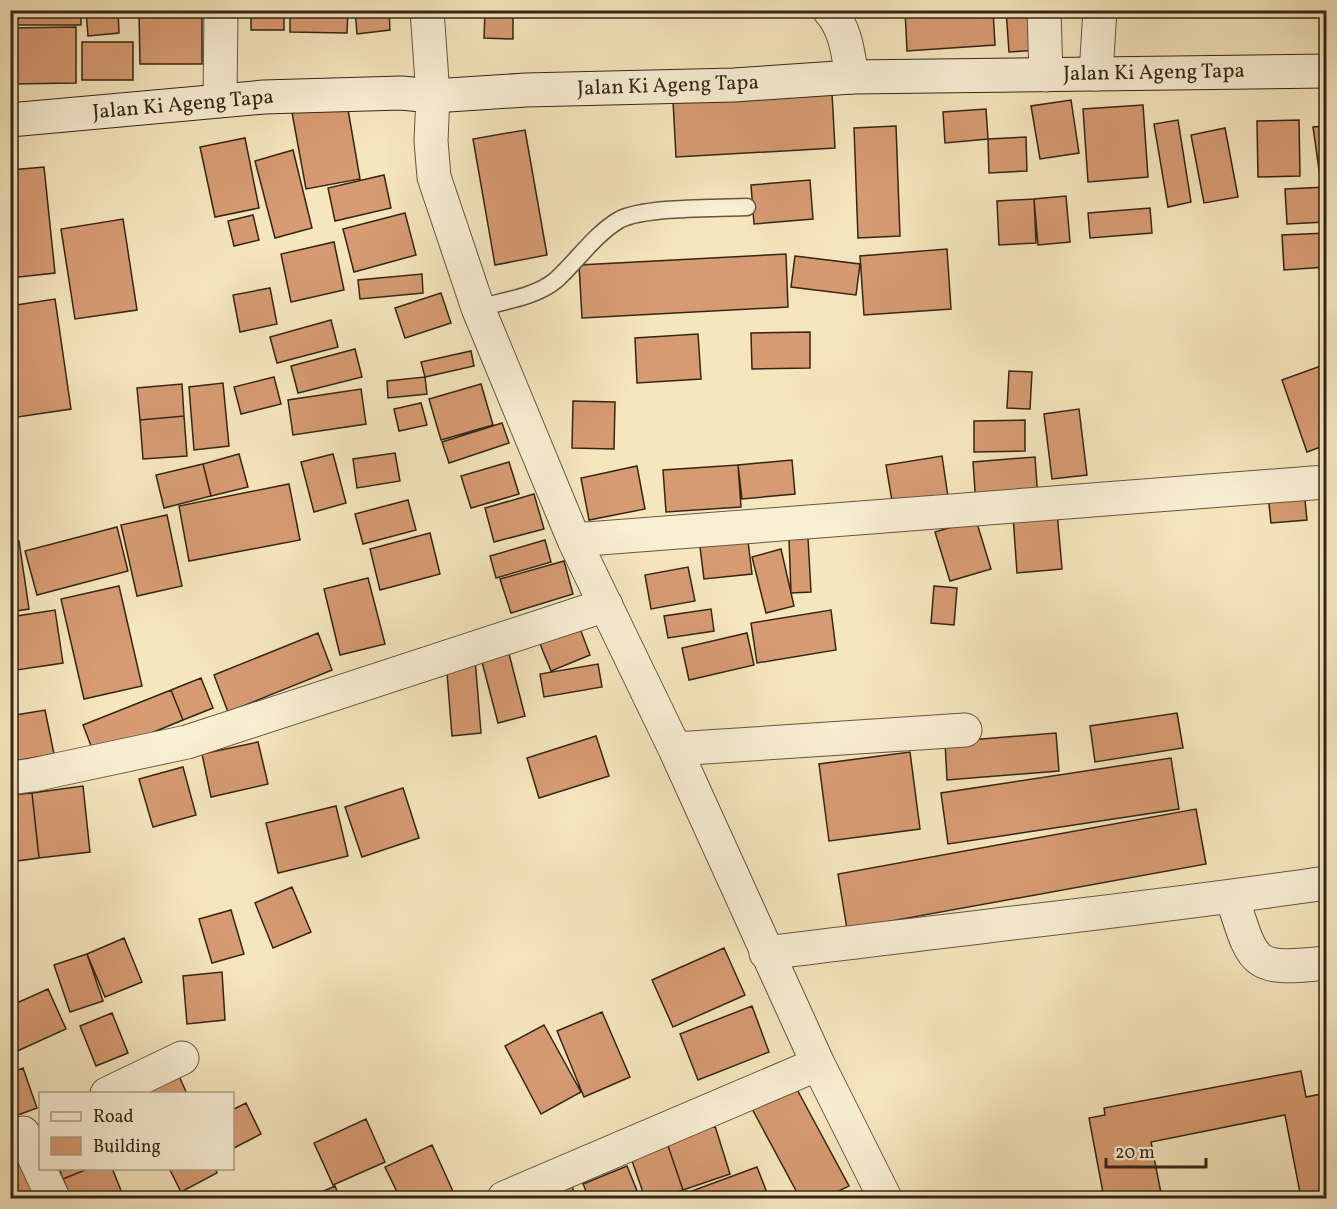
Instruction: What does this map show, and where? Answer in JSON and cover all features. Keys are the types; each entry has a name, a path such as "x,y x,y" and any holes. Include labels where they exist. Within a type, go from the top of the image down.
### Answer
{"street":[{"path":"220,100 221,10"},
{"path":"426,10 433,96 431,141 434,177 478,308 574,540 675,749 766,952 881,1197"},
{"path":"829,10 846,40 852,77"},
{"path":"1044,10 1046,75"},
{"path":"1096,74 1100,10"},
{"name":"Jalan Ki Ageng Tapa","path":"10,120 264,97 401,93 433,96 526,90 734,85 852,77 1326,70"},
{"path":"574,540 1326,482"},
{"path":"10,778 187,742 606,605"},
{"path":"675,749 964,730"},
{"path":"766,952 1326,884"},
{"path":"1232,897 1245,939 1255,956 1267,965 1288,967 1326,963"},
{"path":"111,1092 182,1058"},
{"path":"504,1198 818,1064"},
{"path":"25,1132 39,1166"},
{"path":"41,1170 52,1198"}],"lane":[{"path":"478,308 533,293 554,282 594,241 620,220 653,212 747,207"}],"building":[{"path":"12,10 81,10 81,25 12,25"},
{"path":"86,10 118,10 119,33 88,36"},
{"path":"139,10 202,10 202,64 140,64"},
{"path":"251,10 284,10 284,30 251,30"},
{"path":"290,10 348,10 347,33 290,32"},
{"path":"355,10 389,10 390,30 357,34"},
{"path":"485,10 513,10 513,39 484,38"},
{"path":"545,10 590,10 590,13 545,14"},
{"path":"905,10 993,10 995,45 907,51"},
{"path":"1006,10 1037,10 1040,50 1009,52"},
{"path":"76,27 76,83 11,84 11,28"},
{"path":"82,42 133,42 133,80 82,80"},
{"path":"832,93 835,148 676,157 673,101"},
{"path":"346,98 360,179 306,189 291,107"},
{"path":"1071,100 1079,153 1040,159 1031,106"},
{"path":"1143,105 1148,177 1088,182 1083,109"},
{"path":"986,109 988,139 945,143 943,112"},
{"path":"1178,120 1191,202 1168,207 1154,124"},
{"path":"1299,120 1300,176 1258,177 1257,121"},
{"path":"896,126 900,236 858,238 854,128"},
{"path":"1326,126 1326,176 1320,177 1313,127"},
{"path":"1225,128 1238,197 1204,203 1191,135"},
{"path":"525,130 547,255 495,265 473,139"},
{"path":"1026,137 1027,171 989,173 988,139"},
{"path":"245,138 259,208 215,217 200,147"},
{"path":"293,150 312,228 275,238 255,161"},
{"path":"44,167 55,273 10,278 10,170"},
{"path":"384,175 391,208 335,221 328,188"},
{"path":"810,180 813,219 754,224 751,185"},
{"path":"1326,187 1326,222 1287,224 1285,189"},
{"path":"1066,196 1070,242 1038,245 1034,199"},
{"path":"1034,199 1036,243 999,245 997,201"},
{"path":"1150,208 1152,233 1090,238 1088,213"},
{"path":"405,213 416,255 354,272 343,229"},
{"path":"253,215 259,240 234,246 228,221"},
{"path":"123,219 137,310 75,319 61,229"},
{"path":"1326,233 1326,267 1284,270 1282,235"},
{"path":"334,242 344,290 291,302 281,254"},
{"path":"947,249 951,309 864,315 860,256"},
{"path":"786,254 788,307 582,318 579,265"},
{"path":"795,256 860,264 856,295 791,287"},
{"path":"422,274 423,293 360,299 358,280"},
{"path":"270,288 277,324 240,332 233,295"},
{"path":"441,293 451,323 405,338 395,308"},
{"path":"55,299 71,409 11,418 10,306"},
{"path":"331,320 338,347 277,363 270,337"},
{"path":"810,332 810,368 752,369 751,333"},
{"path":"698,334 701,379 637,383 635,338"},
{"path":"355,349 362,377 298,393 291,366"},
{"path":"471,351 474,366 425,377 421,362"},
{"path":"1326,364 1326,445 1307,452 1282,380"},
{"path":"1009,371 1032,372 1030,409 1007,408"},
{"path":"274,377 281,404 241,414 234,387"},
{"path":"425,377 427,394 388,398 387,381"},
{"path":"223,383 229,446 194,450 189,387"},
{"path":"182,384 184,416 140,420 137,388"},
{"path":"481,384 493,425 441,440 429,399"},
{"path":"361,389 366,424 293,435 288,400"},
{"path":"573,401 615,402 614,449 572,448"},
{"path":"421,403 427,425 399,431 394,409"},
{"path":"1079,409 1087,475 1052,479 1044,414"},
{"path":"184,416 187,456 143,459 140,420"},
{"path":"1025,420 1025,451 974,452 974,421"},
{"path":"502,423 509,443 449,463 442,442"},
{"path":"395,453 400,481 357,488 353,459"},
{"path":"239,454 248,487 211,496 203,464"},
{"path":"333,454 346,503 314,512 301,462"},
{"path":"942,456 948,497 893,507 886,465"},
{"path":"1035,457 1038,500 976,505 973,462"},
{"path":"792,460 795,494 742,499 738,465"},
{"path":"509,462 519,494 471,508 461,476"},
{"path":"203,464 211,496 164,508 156,475"},
{"path":"738,465 741,507 666,512 663,470"},
{"path":"637,466 645,509 589,520 581,478"},
{"path":"289,484 300,540 189,561 179,506"},
{"path":"1304,491 1307,520 1271,523 1268,495"},
{"path":"534,494 544,529 494,542 485,508"},
{"path":"408,500 416,530 363,544 355,514"},
{"path":"1057,512 1062,569 1017,573 1013,516"},
{"path":"167,515 182,586 137,596 121,525"},
{"path":"976,520 991,569 950,581 935,532"},
{"path":"117,527 128,571 37,595 25,551"},
{"path":"430,533 440,574 380,590 370,549"},
{"path":"808,538 811,592 791,593 789,539"},
{"path":"545,540 551,562 496,578 490,556"},
{"path":"19,541 29,609 10,612 10,542"},
{"path":"748,541 752,574 704,579 700,547"},
{"path":"781,549 794,606 766,613 752,557"},
{"path":"564,561 573,594 511,613 500,579"},
{"path":"688,567 695,601 651,609 645,575"},
{"path":"368,578 385,644 340,655 324,589"},
{"path":"119,586 142,686 84,699 61,599"},
{"path":"934,586 957,588 954,625 931,623"},
{"path":"711,609 714,631 668,638 664,616"},
{"path":"55,610 63,663 10,671 10,617"},
{"path":"831,610 836,650 757,663 751,623"},
{"path":"576,618 590,655 551,671 536,634"},
{"path":"318,633 332,670 228,712 214,675"},
{"path":"747,633 754,665 689,680 682,648"},
{"path":"508,650 525,716 498,723 481,658"},
{"path":"475,658 481,733 452,736 446,660"},
{"path":"598,664 602,687 544,697 540,674"},
{"path":"201,678 213,708 183,720 171,690"},
{"path":"171,690 183,720 95,756 83,725"},
{"path":"45,710 54,754 10,762 10,716"},
{"path":"1177,713 1183,748 1095,762 1090,726"},
{"path":"1056,733 1059,771 947,780 945,742"},
{"path":"596,736 609,776 539,798 527,758"},
{"path":"258,742 268,784 211,797 202,754"},
{"path":"910,752 920,829 829,841 819,764"},
{"path":"1171,758 1179,809 948,844 941,793"},
{"path":"183,767 196,815 153,827 139,779"},
{"path":"83,786 90,852 39,858 32,793"},
{"path":"403,788 419,838 362,857 345,807"},
{"path":"32,793 39,858 10,862 10,795"},
{"path":"336,806 348,856 278,873 266,823"},
{"path":"1196,809 1206,864 847,929 838,874"},
{"path":"292,887 311,932 273,948 255,903"},
{"path":"231,910 244,954 212,963 199,919"},
{"path":"124,938 142,982 105,997 87,954"},
{"path":"724,948 745,995 673,1027 652,980"},
{"path":"87,954 103,1001 70,1012 54,965"},
{"path":"222,972 225,1020 187,1024 183,976"},
{"path":"48,989 66,1029 13,1053 16,1060 10,1062 10,1006"},
{"path":"752,1006 769,1052 698,1080 680,1034"},
{"path":"602,1012 630,1077 584,1097 557,1031"},
{"path":"112,1013 128,1053 96,1066 80,1026"},
{"path":"544,1025 581,1092 541,1114 505,1046"},
{"path":"175,1067 186,1092 143,1092"},
{"path":"23,1068 37,1108 10,1118 10,1073"},
{"path":"1301,1071 1306,1097 1326,1093 1326,1198 1301,1198 1285,1115 1151,1142 1162,1198 1104,1198 1089,1118 1105,1115 1104,1108"},
{"path":"793,1082 849,1186 825,1198 800,1198 750,1105"},
{"path":"246,1103 261,1134 234,1148 234,1109"},
{"path":"366,1119 385,1162 333,1185 314,1143"},
{"path":"715,1126 730,1174 683,1190 667,1143"},
{"path":"667,1143 683,1190 658,1198 645,1198 630,1155"},
{"path":"10,1145 35,1190 10,1198"},
{"path":"432,1145 456,1198 400,1198 385,1167"},
{"path":"627,1166 640,1198 589,1198 583,1184"},
{"path":"757,1167 769,1198 673,1198"},
{"path":"60,1170 85,1170 63,1179"},
{"path":"85,1170 113,1170 124,1198 71,1198 63,1179"},
{"path":"170,1170 216,1170 217,1173 181,1192"},
{"path":"571,1183 576,1198 533,1198"},
{"path":"335,1186 340,1198 308,1198"}]}
